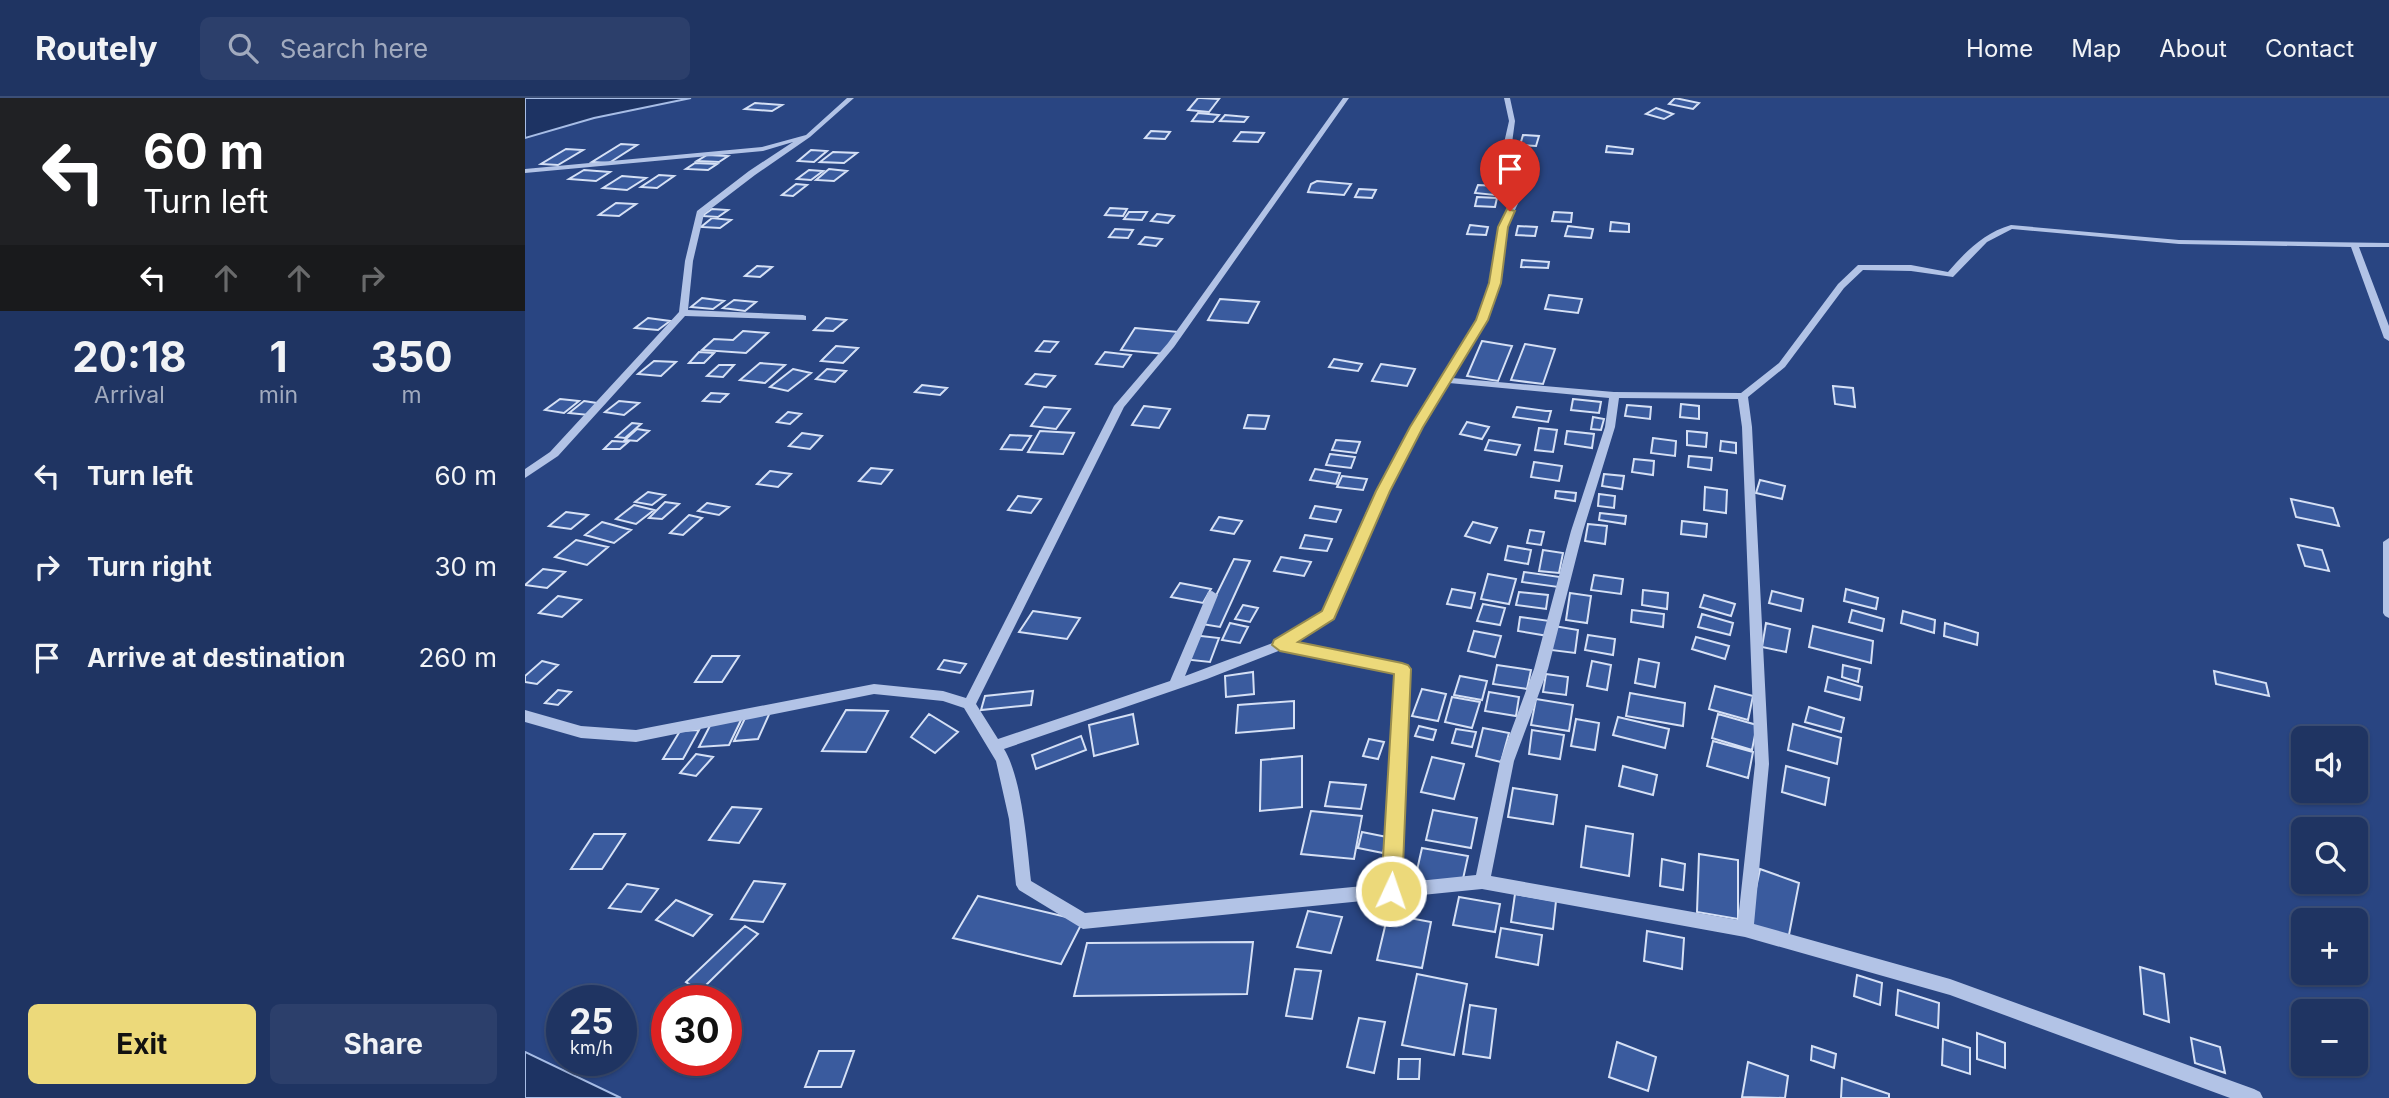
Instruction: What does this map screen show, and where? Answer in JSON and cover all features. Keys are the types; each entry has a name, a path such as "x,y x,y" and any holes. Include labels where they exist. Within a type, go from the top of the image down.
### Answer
{"street":[{"path":"525,474 554,454 683,313 689,261 700,213 752,173 808,136 851,98"},
{"path":"969,704 1119,406 1171,345 1346,98"},
{"path":"995,746 1280,645 1329,615 1372,512 1417,427 1482,320 1495,283 1503,227 1518,195 1518,167 1508,143 1512,121 1507,98"},
{"path":"525,172 764,149 808,136"},
{"path":"1445,380 1614,395 1743,397 1782,365 1840,286 1861,267 1911,268 1949,275 1977,244 1998,230 2011,227 2179,242 2389,245"},
{"path":"2354,244 2389,338"},
{"path":"683,313 803,318"},
{"path":"1482,882 1507,761 1541,668 1577,531 1610,427 1614,395"},
{"path":"1743,397 1747,427 1762,764 1745,929"},
{"path":"2389,542 2389,613"},
{"path":"1175,684 1212,595"},
{"path":"1280,645 1402,669 1391,891"},
{"path":"525,716 581,732 636,736 874,689 943,696 969,704 1003,760 1016,818 1024,885 1083,921 1482,882 1745,929 1950,987 2254,1098"}],"water":[{"path":"525,98 691,98 594,118 525,138"},
{"path":"525,1052 546,1062 546,1076 575,1076 621,1098 525,1098"}],"building":[{"path":"1198,98 1219,99 1209,112 1188,110"},
{"path":"1675,98 1699,103 1693,109 1669,104"},
{"path":"755,103 782,105 772,111 745,109"},
{"path":"1656,108 1673,114 1664,119 1646,114"},
{"path":"1198,113 1219,115 1213,122 1192,121"},
{"path":"1225,115 1248,117 1244,122 1220,121"},
{"path":"1151,131 1170,132 1165,139 1145,138"},
{"path":"1241,132 1264,133 1258,142 1234,141"},
{"path":"1523,135 1539,136 1536,146 1520,145"},
{"path":"621,144 637,145 609,163 592,162"},
{"path":"1607,146 1633,149 1632,154 1606,152"},
{"path":"566,149 583,150 558,165 541,164"},
{"path":"811,150 827,151 814,162 798,161"},
{"path":"833,152 857,153 844,163 820,162"},
{"path":"707,155 728,156 719,162 697,161"},
{"path":"695,163 717,164 708,170 686,169"},
{"path":"829,169 847,171 834,181 816,180"},
{"path":"584,170 610,172 596,181 569,179"},
{"path":"809,170 823,171 811,180 797,179"},
{"path":"659,175 674,176 657,188 641,187"},
{"path":"622,176 646,178 627,190 603,188"},
{"path":"1317,181 1351,184 1344,195 1308,192 1311,184"},
{"path":"796,184 807,185 793,196 782,195"},
{"path":"1478,185 1497,186 1495,195 1475,193"},
{"path":"1359,189 1376,190 1372,198 1355,197"},
{"path":"1477,197 1497,198 1495,207 1475,206"},
{"path":"616,203 636,204 619,216 599,215"},
{"path":"1110,208 1127,209 1123,216 1105,215"},
{"path":"712,209 728,210 718,217 702,216"},
{"path":"1129,212 1147,212 1142,220 1124,219"},
{"path":"1554,212 1572,213 1571,222 1552,221"},
{"path":"1157,214 1174,216 1168,223 1151,221"},
{"path":"712,218 731,220 720,228 701,227"},
{"path":"1611,222 1629,224 1629,232 1610,231"},
{"path":"1470,225 1488,227 1486,235 1467,234"},
{"path":"1518,226 1537,227 1535,236 1516,235"},
{"path":"1568,226 1593,229 1591,238 1565,236"},
{"path":"1115,229 1133,230 1128,238 1109,237"},
{"path":"1145,237 1162,239 1156,246 1139,244"},
{"path":"1522,260 1549,262 1548,268 1521,267"},
{"path":"757,266 772,267 760,277 745,276"},
{"path":"1549,295 1582,299 1578,313 1545,309"},
{"path":"702,298 724,301 713,309 691,307"},
{"path":"1220,299 1259,302 1248,323 1208,320"},
{"path":"734,300 756,302 745,311 723,308"},
{"path":"648,318 670,321 658,330 635,328"},
{"path":"826,318 846,320 833,331 814,330"},
{"path":"1135,328 1179,332 1165,354 1121,350"},
{"path":"743,331 768,333 746,353 702,350 714,339 733,340"},
{"path":"1044,341 1058,342 1050,352 1036,351"},
{"path":"1482,341 1512,346 1498,381 1467,376"},
{"path":"1525,344 1555,349 1543,384 1511,380"},
{"path":"836,346 858,348 843,363 821,361"},
{"path":"699,352 714,353 704,363 689,363"},
{"path":"1105,352 1131,355 1123,367 1096,364"},
{"path":"1334,359 1362,364 1358,371 1329,367"},
{"path":"654,361 676,362 661,376 638,374"},
{"path":"760,363 785,365 765,383 740,380"},
{"path":"1381,364 1415,369 1407,386 1372,381"},
{"path":"719,365 734,365 723,377 707,376"},
{"path":"793,369 811,373 788,391 770,387"},
{"path":"827,369 846,371 835,382 816,379"},
{"path":"1035,374 1055,376 1046,387 1026,384"},
{"path":"922,385 947,388 940,395 915,392"},
{"path":"1833,386 1853,388 1855,407 1835,404"},
{"path":"711,393 728,394 720,402 703,401"},
{"path":"560,399 579,401 564,413 545,410"},
{"path":"1573,399 1601,402 1599,413 1571,410"},
{"path":"584,401 603,404 589,415 569,413"},
{"path":"619,401 639,403 624,415 605,412"},
{"path":"1681,404 1699,406 1699,419 1680,417"},
{"path":"1627,405 1651,407 1650,419 1625,416"},
{"path":"1144,406 1170,409 1159,428 1132,425"},
{"path":"1044,407 1070,409 1056,429 1031,426"},
{"path":"1517,407 1551,411 1548,422 1513,417"},
{"path":"788,412 801,414 790,424 777,422"},
{"path":"1248,415 1269,416 1265,429 1244,428"},
{"path":"1593,417 1604,419 1601,430 1591,429"},
{"path":"1467,422 1489,427 1482,439 1460,434"},
{"path":"632,423 641,424 625,438 616,437"},
{"path":"1539,428 1557,430 1553,452 1535,450"},
{"path":"637,429 649,431 637,441 625,440"},
{"path":"1040,431 1074,433 1063,454 1028,452"},
{"path":"1567,431 1594,434 1592,448 1565,444"},
{"path":"1687,431 1707,433 1706,447 1687,445"},
{"path":"802,433 822,436 810,449 789,446"},
{"path":"1010,435 1031,436 1022,450 1001,449"},
{"path":"1653,438 1676,441 1675,456 1651,453"},
{"path":"1336,440 1360,442 1356,453 1332,450"},
{"path":"1489,440 1520,445 1516,455 1485,450"},
{"path":"612,441 628,442 620,449 604,449"},
{"path":"1721,441 1736,443 1736,453 1720,451"},
{"path":"1330,454 1355,457 1351,468 1326,465"},
{"path":"1689,456 1712,458 1711,470 1688,467"},
{"path":"1634,459 1654,461 1653,475 1632,472"},
{"path":"1534,462 1562,466 1559,481 1531,477"},
{"path":"871,468 892,470 881,484 859,481"},
{"path":"1315,469 1340,473 1336,484 1310,480"},
{"path":"770,471 791,474 778,487 757,484"},
{"path":"1604,474 1624,476 1622,489 1602,486"},
{"path":"1342,476 1367,479 1363,490 1337,487"},
{"path":"1760,480 1785,486 1782,499 1756,493"},
{"path":"1705,487 1727,490 1726,513 1704,510"},
{"path":"1556,491 1576,493 1575,501 1555,498"},
{"path":"648,492 665,495 652,505 635,502"},
{"path":"1599,494 1615,496 1614,508 1598,506"},
{"path":"1018,496 1041,499 1031,513 1008,510"},
{"path":"2291,499 2333,508 2339,526 2296,517"},
{"path":"665,502 679,504 662,519 649,518"},
{"path":"707,503 729,507 719,515 698,511"},
{"path":"634,505 654,510 636,524 616,519"},
{"path":"1315,506 1341,510 1336,522 1310,518"},
{"path":"566,512 588,515 571,529 549,526"},
{"path":"1600,513 1626,516 1625,524 1599,520"},
{"path":"689,515 702,518 683,535 670,533"},
{"path":"1219,517 1242,521 1234,534 1211,530"},
{"path":"1682,521 1707,524 1706,537 1681,534"},
{"path":"602,522 631,530 614,543 585,535"},
{"path":"1473,522 1497,528 1490,543 1465,536"},
{"path":"1588,524 1607,526 1605,544 1585,541"},
{"path":"1530,530 1544,532 1541,545 1527,543"},
{"path":"1305,535 1332,539 1327,551 1300,548"},
{"path":"576,540 608,547 587,565 555,557"},
{"path":"2298,545 2322,550 2329,571 2305,566"},
{"path":"1508,546 1531,550 1528,564 1505,560"},
{"path":"1543,550 1563,553 1559,573 1539,571"},
{"path":"1281,557 1311,562 1304,576 1274,571"},
{"path":"1234,559 1250,561 1220,627 1202,624"},
{"path":"543,569 565,572 547,588 525,585"},
{"path":"1524,572 1560,577 1558,587 1522,582"},
{"path":"1488,574 1516,579 1509,604 1481,599"},
{"path":"1594,575 1623,579 1621,594 1591,590"},
{"path":"1180,583 1211,589 1203,603 1171,597"},
{"path":"1452,589 1475,593 1471,608 1447,604"},
{"path":"1846,589 1878,598 1876,609 1844,601"},
{"path":"1643,590 1668,593 1667,609 1642,605"},
{"path":"1772,591 1803,599 1801,611 1769,603"},
{"path":"1519,592 1548,595 1546,609 1516,605"},
{"path":"1570,593 1591,596 1587,623 1566,620"},
{"path":"1704,595 1735,604 1731,616 1700,607"},
{"path":"558,596 581,600 562,617 539,613"},
{"path":"1483,604 1505,608 1500,625 1477,621"},
{"path":"1243,605 1258,608 1250,622 1235,619"},
{"path":"1632,610 1664,614 1663,627 1631,622"},
{"path":"1852,610 1884,619 1882,631 1849,622"},
{"path":"1033,611 1080,618 1067,639 1019,632"},
{"path":"1903,611 1935,620 1934,633 1901,623"},
{"path":"1702,614 1733,623 1730,635 1698,627"},
{"path":"1520,617 1550,621 1548,636 1518,631"},
{"path":"1230,623 1248,627 1240,643 1222,640"},
{"path":"1766,623 1790,629 1786,652 1762,647"},
{"path":"1945,623 1978,633 1977,645 1944,636"},
{"path":"1554,626 1578,630 1575,653 1551,650"},
{"path":"1813,626 1873,641 1871,663 1809,647"},
{"path":"1474,631 1501,636 1495,657 1468,651"},
{"path":"1192,635 1219,638 1210,662 1182,659"},
{"path":"1588,635 1615,639 1613,655 1585,650"},
{"path":"1696,637 1729,646 1725,659 1692,649"},
{"path":"712,656 739,656 722,682 695,682"},
{"path":"1639,659 1659,663 1655,687 1635,683"},
{"path":"944,660 966,664 960,673 938,669"},
{"path":"542,661 558,665 537,684 525,682 525,676"},
{"path":"1592,661 1611,665 1607,690 1587,686"},
{"path":"1497,665 1531,670 1527,689 1493,684"},
{"path":"1843,665 1860,669 1858,682 1842,677"},
{"path":"2214,671 2266,683 2269,696 2216,684"},
{"path":"1253,672 1254,694 1226,697 1225,676"},
{"path":"1546,674 1568,677 1566,695 1543,692"},
{"path":"1460,676 1487,681 1482,700 1454,695"},
{"path":"1828,677 1862,687 1860,700 1825,691"},
{"path":"1715,686 1753,696 1748,720 1709,709"},
{"path":"1422,689 1446,694 1438,721 1412,716"},
{"path":"558,690 571,692 558,705 545,703"},
{"path":"1033,691 1031,705 981,710 985,696"},
{"path":"1489,692 1519,697 1516,716 1485,711"},
{"path":"1630,693 1685,703 1683,726 1626,716"},
{"path":"1452,697 1480,702 1472,728 1445,722"},
{"path":"1536,699 1573,705 1569,731 1531,725"},
{"path":"1294,701 1294,728 1236,733 1238,705"},
{"path":"1809,707 1844,718 1841,732 1805,722"},
{"path":"771,710 758,739 734,741 748,712"},
{"path":"846,710 888,711 866,752 822,751"},
{"path":"929,714 958,732 935,753 911,737"},
{"path":"1133,714 1138,744 1094,756 1089,725"},
{"path":"1718,714 1757,725 1752,750 1712,738"},
{"path":"743,716 729,745 699,747 714,718"},
{"path":"1618,717 1669,729 1665,748 1613,735"},
{"path":"1576,719 1599,723 1595,750 1571,746"},
{"path":"1793,724 1841,738 1837,764 1788,750"},
{"path":"1419,726 1436,730 1433,740 1415,736"},
{"path":"1483,728 1509,733 1501,762 1476,756"},
{"path":"1456,729 1476,732 1472,747 1452,743"},
{"path":"699,730 683,759 663,759 680,731"},
{"path":"1532,730 1564,735 1560,759 1529,754"},
{"path":"1081,736 1086,750 1036,769 1032,755"},
{"path":"1369,739 1384,742 1378,759 1363,756"},
{"path":"1713,741 1753,752 1748,778 1707,766"},
{"path":"696,754 713,757 696,776 680,773"},
{"path":"1302,756 1302,807 1260,811 1261,760"},
{"path":"1432,757 1464,764 1454,799 1421,792"},
{"path":"1623,766 1657,775 1653,795 1619,786"},
{"path":"1786,766 1829,778 1825,805 1782,792"},
{"path":"1330,782 1366,785 1361,809 1325,806"},
{"path":"1513,788 1557,795 1553,824 1508,817"},
{"path":"732,807 761,809 739,843 709,840"},
{"path":"1433,810 1477,818 1471,848 1426,840"},
{"path":"1311,811 1362,816 1354,859 1301,854"},
{"path":"1586,826 1633,834 1629,876 1581,867"},
{"path":"1362,832 1387,837 1383,853 1358,848"},
{"path":"594,834 625,834 602,869 571,869"},
{"path":"1422,848 1468,856 1461,888 1415,879"},
{"path":"1699,854 1738,860 1738,919 1697,912"},
{"path":"1662,859 1685,864 1683,890 1660,886"},
{"path":"1760,869 1799,883 1788,940 1748,926"},
{"path":"754,881 785,884 763,922 731,919"},
{"path":"627,884 658,889 641,912 609,908"},
{"path":"1515,894 1556,901 1553,929 1511,922"},
{"path":"978,896 1083,921 1061,964 953,938"},
{"path":"1459,897 1500,904 1495,932 1453,925"},
{"path":"676,900 712,915 693,936 656,920"},
{"path":"1308,911 1342,917 1331,953 1297,947"},
{"path":"1388,914 1431,922 1422,968 1377,960"},
{"path":"745,926 758,934 706,985 691,985 686,982"},
{"path":"1501,928 1542,935 1538,965 1496,957"},
{"path":"1647,931 1684,938 1682,969 1644,961"},
{"path":"1253,942 1247,994 1074,996 1087,943"},
{"path":"2140,967 2164,974 2169,1022 2144,1014"},
{"path":"1295,969 1321,971 1312,1019 1286,1016"},
{"path":"1417,974 1467,984 1454,1055 1402,1045"},
{"path":"1857,975 1882,983 1880,1005 1854,996"},
{"path":"1898,990 1939,1003 1938,1028 1896,1015"},
{"path":"1470,1005 1496,1009 1490,1058 1463,1054"},
{"path":"1359,1018 1385,1022 1374,1073 1347,1067"},
{"path":"1977,1033 2005,1043 2005,1068 1977,1059"},
{"path":"2191,1038 2220,1047 2225,1073 2195,1063"},
{"path":"1943,1039 1970,1048 1970,1074 1942,1065"},
{"path":"1617,1042 1656,1057 1648,1091 1609,1077"},
{"path":"1812,1046 1836,1054 1834,1068 1811,1060"},
{"path":"819,1051 854,1051 841,1087 805,1087"},
{"path":"1399,1059 1420,1059 1419,1079 1398,1079"},
{"path":"1748,1062 1788,1076 1785,1098 1742,1097"},
{"path":"1842,1078 1889,1094 1889,1098 1841,1098"}],"route":[{"path":"1391,891 1402,669 1280,645 1329,615 1372,512 1417,427 1482,320 1495,283 1503,227 1510,211"}]}
